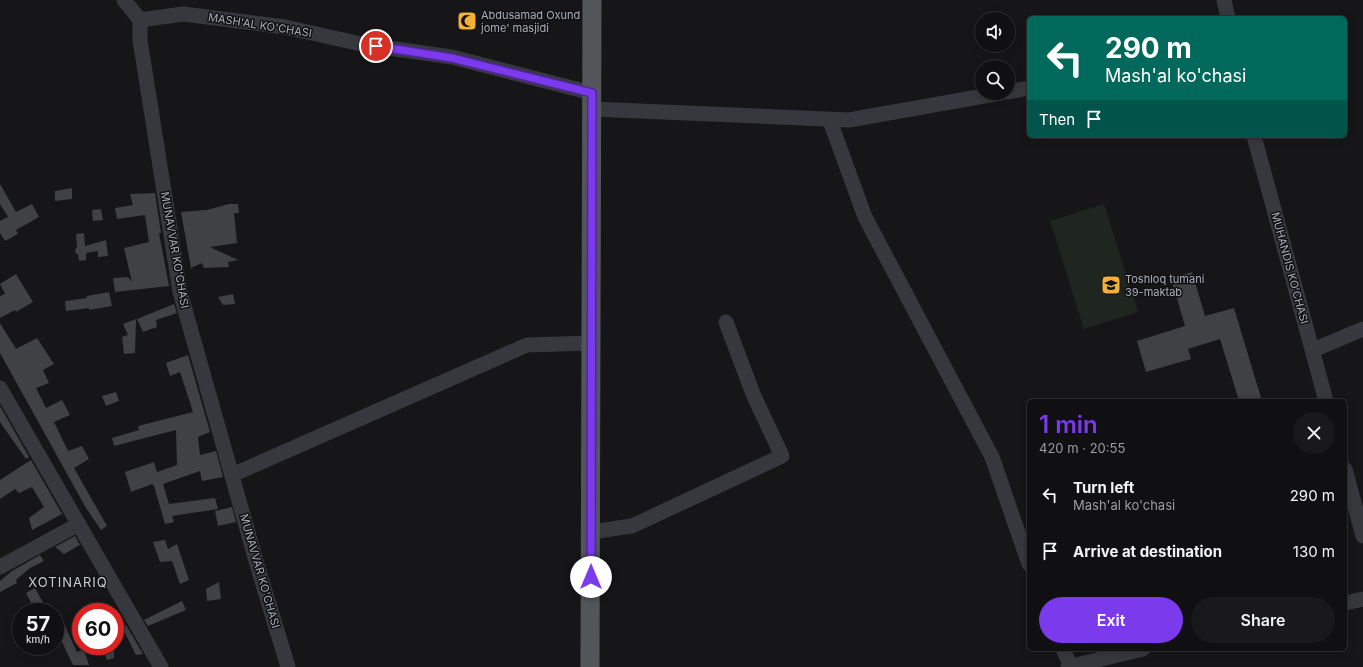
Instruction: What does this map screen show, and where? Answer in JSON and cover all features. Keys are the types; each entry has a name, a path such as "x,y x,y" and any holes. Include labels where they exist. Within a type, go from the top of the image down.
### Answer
{"main road":[{"path":"590,667 592,0"}],"street":[{"path":"124,0 140,20"},
{"path":"1224,0 1228,16"},
{"name":"MASH'AL KO'CHASI","path":"140,20 183,14 285,27 361,44 452,58 592,101 830,121 849,120 975,98"},
{"name":"MUNAVVAR KO'CHASI","path":"140,20 140,40 180,292 288,667"},
{"path":"1015,91 1027,88"},
{"path":"830,121 865,217 992,457 1027,558"},
{"name":"MUHANDIS KO‘CHASI","path":"1255,138 1325,399"},
{"path":"591,532 632,526 782,456 753,394 726,322"},
{"path":"1313,350 1363,329"},
{"path":"232,475 527,345 592,343"},
{"path":"0,390 161,667"},
{"path":"1347,476 1363,536"},
{"path":"0,567 79,524"},
{"path":"1347,603 1363,599"},
{"path":"1064,651 1070,667 1135,651"}],"shaded area":[{"path":"1104,204 1138,312 1084,329 1050,221"}],"building":[{"path":"0,184 16,212 32,204 39,217 16,230 18,234 5,241 0,233 0,221 8,217 0,204"},
{"path":"72,188 72,199 55,201 55,191"},
{"path":"155,193 161,233 159,233 169,286 115,292 113,278 128,277 132,282 124,248 149,242 145,215 117,219 115,208 133,205 130,194"},
{"path":"229,204 238,204 239,213 234,213 237,243 210,247 238,260 228,262 229,267 204,268 202,263 191,268 181,212 207,210"},
{"path":"101,209 103,220 93,221 92,210"},
{"path":"84,233 85,246 106,240 108,256 98,257 98,251 86,253 86,260 79,261 78,254 76,254 75,249 77,248 76,234"},
{"path":"1192,272 1205,316 1234,308 1261,399 1238,399 1220,339 1188,349 1191,359 1146,372 1137,341 1185,326 1171,278"},
{"path":"16,274 33,302 16,312 15,310 0,318 0,296 5,294 0,284"},
{"path":"109,292 112,306 89,310 89,308 66,311 65,301 87,298 87,296"},
{"path":"233,294 235,304 223,305 218,297"},
{"path":"174,304 177,313 156,320 157,327 143,332 137,319"},
{"path":"136,319 135,353 124,354 122,337 128,335 123,324"},
{"path":"0,323 16,349 37,338 54,364 43,370 49,383 36,388 46,408 62,400 70,415 54,422 68,451 82,446 89,459 74,468 107,526 101,530 86,508 0,353"},
{"path":"188,355 210,432 198,437 200,455 216,451 223,477 202,481 200,471 163,484 169,504 215,498 218,509 172,516 174,522 165,524 154,486 152,484 131,492 125,472 154,462 157,472 177,465 176,430 114,446 112,438 139,430 138,426 193,412 180,372 170,376 166,363"},
{"path":"116,392 119,401 106,406 102,396"},
{"path":"0,406 29,457 26,459 0,422"},
{"path":"31,460 62,514 32,530 29,518 44,507 32,487 19,493 15,489 0,499 0,480"},
{"path":"232,507 236,522 218,526 215,511"},
{"path":"75,536 80,545 64,554 55,547"},
{"path":"165,540 168,549 177,544 189,580 180,584 172,561 160,562 153,542"},
{"path":"40,555 44,561 30,568 16,580 17,583 0,592 0,581 12,571"},
{"path":"219,582 221,599 207,601 206,589"},
{"path":"35,588 43,603 31,603 26,593"},
{"path":"182,601 186,610 148,626 144,620"},
{"path":"64,624 72,641 72,655 86,655 89,665 73,665 64,646"},
{"path":"126,625 143,654 136,655 124,631 124,626"},
{"path":"105,655 114,655 114,658 107,660"}],"place":[{"name":"Abdusamad Oxund jome' masjidi","path":"467,21"},
{"name":"Toshloq tumani 39-maktab","path":"1111,285"}],"district":[{"name":"XOTINARIQ","path":"68,582"}],"route":[{"path":"376,46 452,58 550,81 592,93 591,577"}]}
